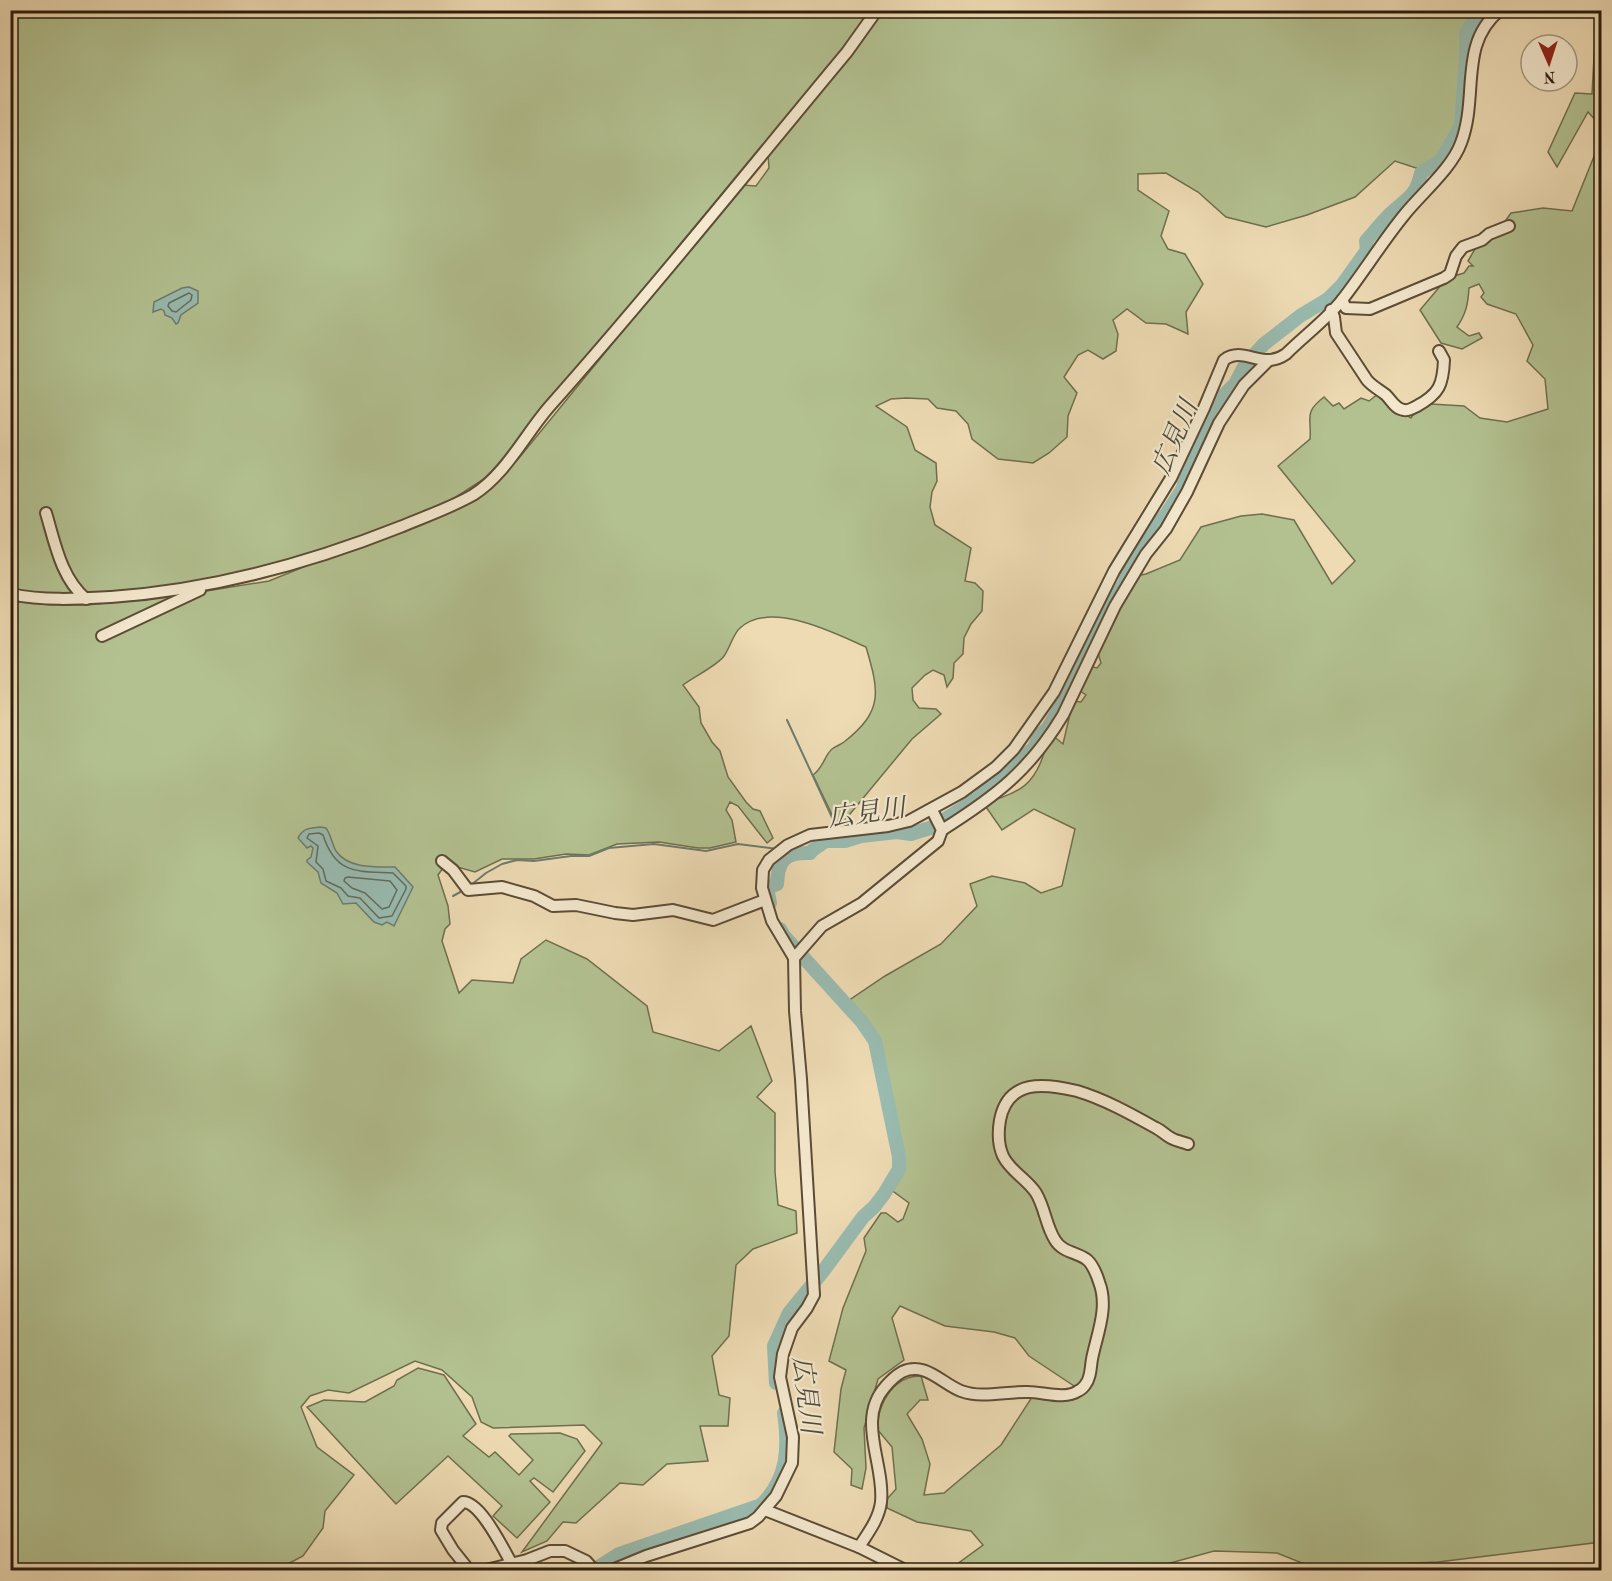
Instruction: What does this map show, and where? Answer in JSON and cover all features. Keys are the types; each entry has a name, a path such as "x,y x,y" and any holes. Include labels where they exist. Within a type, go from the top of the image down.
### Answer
{"street":[{"path":"10,594 53,600 86,599 211,585 312,560 430,515 473,495 510,460 548,409 621,326 847,52 877,10"},
{"path":"798,954 778,934 765,900 762,888 763,870 769,860 788,845 810,835 898,824 933,812 996,767 1014,750 1054,692 1114,571 1176,469 1221,364 1232,355 1243,355 1267,361 1275,360 1286,354 1341,300 1461,145 1469,119 1473,55 1478,38 1487,22 1500,10"},
{"path":"1341,300 1346,308 1370,309 1444,279 1450,274 1456,256 1463,247 1509,226"},
{"path":"1331,310 1336,333 1367,380 1402,410 1407,411 1433,398 1437,392 1444,366 1444,360 1439,351"},
{"path":"612,1570 646,1556 750,1523 765,1510 781,1486 792,1463 793,1437 780,1377 783,1354 792,1328 807,1308 813,1294 795,1011 798,954 822,926 862,903 938,842 942,828 1001,790 1020,773 1063,715 1115,606 1146,554 1166,529 1231,403 1267,361"},
{"path":"46,513 63,570 76,591 86,599"},
{"path":"102,636 211,585"},
{"path":"933,812 942,828"},
{"path":"442,861 453,870 466,888 502,887 534,896 553,906 576,905 633,915 672,910 713,920 765,900"},
{"path":"859,1547 876,1519 881,1501 871,1431 873,1410 882,1390 892,1378 904,1371 914,1369 935,1374 959,1390 976,1394 1027,1392 1067,1395 1078,1391 1089,1377 1102,1313 1101,1285 1088,1260 1063,1249 1055,1241 1036,1194 1004,1158 998,1138 1002,1109 1008,1099 1024,1087 1048,1086 1075,1091 1128,1113 1162,1131 1170,1138 1188,1144"},
{"path":"469,1570 441,1530 442,1523 463,1502 474,1506 483,1516 512,1564"},
{"path":"765,1510 859,1547 904,1570"},
{"path":"486,1570 550,1551 565,1551 586,1561 594,1570"}],"green space":[{"path":"10,11 872,11 839,56 680,245 624,317 487,477 423,518 313,556 246,573 130,592 53,596 11,591"},
{"path":"883,11 1474,11 1466,22 1462,37 1457,122 1440,155 1419,169 1395,161 1355,197 1266,227 1226,217 1198,192 1166,173 1138,174 1138,190 1169,211 1161,236 1168,249 1185,254 1203,284 1186,312 1188,334 1166,324 1146,323 1127,309 1113,320 1118,334 1116,351 1103,359 1088,350 1078,355 1064,377 1077,393 1068,416 1067,437 1049,453 1033,463 998,459 972,439 968,424 956,411 937,408 928,399 891,399 876,406 907,427 915,450 936,463 937,481 932,492 930,507 935,525 971,548 965,581 975,583 983,591 982,611 971,624 964,638 963,654 954,663 953,678 947,687 944,675 933,670 912,688 913,700 919,708 936,709 941,714 912,739 845,820 835,821 813,775 829,752 857,731 872,710 875,699 874,676 866,647 820,627 785,618 768,617 753,620 740,628 721,660 683,685 699,707 701,723 720,751 728,777 746,802 753,809 760,811 773,838 767,843 738,806 730,802 726,810 732,820 736,842 710,848 659,842 617,844 589,855 566,854 534,859 502,859 475,872 454,866 443,868 438,875 448,906 450,924 445,929 442,941 459,993 472,980 513,983 521,959 546,940 587,959 647,1006 653,1032 719,1051 751,1026 772,1081 757,1097 775,1113 775,1172 778,1205 796,1211 797,1233 753,1249 736,1265 729,1336 712,1356 719,1395 730,1398 728,1426 700,1426 708,1461 667,1464 643,1485 620,1483 576,1523 563,1522 547,1541 522,1552 602,1443 584,1425 493,1428 481,1422 472,1397 442,1370 415,1361 349,1393 328,1390 310,1396 301,1407 317,1447 354,1475 325,1511 323,1528 303,1556 284,1566 267,1569 241,1567 235,1570 11,1570 11,601 50,605 87,605 175,596 269,581 476,497 503,475 519,458 742,185 756,186 769,168 768,154"},
{"path":"1595,40 1601,41 1601,126 1588,112 1557,167 1548,152 1575,93 1592,94"},
{"path":"1601,139 1601,1542 1438,1562 1312,1567 1277,1553 1214,1551 1145,1570 949,1570 983,1545 971,1531 917,1522 887,1508 887,1499 896,1489 892,1447 877,1429 880,1410 889,1393 902,1381 921,1376 928,1400 920,1400 907,1414 922,1439 930,1464 924,1495 944,1493 1001,1445 1032,1397 1072,1400 1080,1395 1074,1386 1029,1356 1015,1338 994,1332 945,1326 900,1306 892,1318 904,1360 878,1379 864,1428 866,1468 862,1489 851,1485 852,1469 834,1452 841,1389 846,1370 829,1361 843,1308 866,1251 864,1238 881,1213 886,1213 898,1222 903,1219 909,1203 890,1189 902,1171 901,1157 878,1042 870,1028 848,1001 885,976 941,944 977,906 970,884 992,876 1025,883 1041,893 1062,886 1075,829 1034,809 1002,830 984,804 1014,792 1029,782 1040,765 1044,753 1040,751 1052,735 1063,744 1073,701 1081,702 1086,695 1077,689 1089,666 1097,668 1101,663 1098,653 1117,616 1106,598 1121,579 1146,574 1180,560 1201,527 1241,516 1262,514 1294,520 1332,584 1355,561 1278,466 1310,439 1311,412 1324,397 1333,406 1339,403 1344,409 1361,398 1369,401 1378,394 1411,418 1416,410 1431,404 1464,406 1480,418 1507,422 1548,409 1545,379 1527,361 1533,345 1516,314 1487,304 1481,297 1484,293 1479,284 1469,288 1466,309 1457,327 1469,336 1479,333 1482,338 1462,349 1441,343 1420,310 1447,278 1464,273 1469,266 1473,266 1468,261 1479,242 1494,237 1511,213 1543,208 1572,211"},
{"path":"418,1368 444,1375 476,1424 463,1436 489,1457 495,1452 519,1475 533,1460 509,1436 511,1434 560,1433 577,1439 585,1451 553,1492 534,1478 530,1481 550,1502 517,1538 493,1516 502,1506 448,1456 396,1504 307,1407 324,1400 365,1402 394,1386 397,1380"}],"water":[{"path":"189,287 198,291 198,303 181,315 178,323 176,324 172,318 165,315 161,309 153,312 154,302 182,288"},
{"path":"326,828 341,857 363,866 395,867 413,887 394,926 387,922 382,925 374,922 356,903 343,904 337,893 321,883 318,872 307,862 313,848 311,846 307,848 298,838 305,830"}],"waterway":[{"name":"広見川","path":"770,903 767,888 777,884 781,863 789,856 810,853 825,841 845,841 861,836 897,832 911,834 933,827 980,797 997,776 1034,748 1039,736 1048,728 1094,642 1100,620 1125,582 1128,560 1167,513 1183,488 1188,462 1212,407 1235,384 1245,365 1264,344 1300,316 1328,299 1342,285 1367,250 1366,241 1414,192 1421,173 1441,160 1461,126 1466,33 1480,10"},
{"path":"787,720 833,820 829,828"},
{"path":"471,885 502,864 517,860 534,861 589,856 609,848 654,844 706,851 738,844 778,849"},
{"name":"広見川","path":"783,852 789,855"},
{"path":"453,896 464,890"},
{"name":"広見川","path":"776,1383 774,1346 789,1313 863,1217 884,1194 899,1169 899,1157 875,1041 862,1022 780,929"},
{"name":"広見川","path":"594,1570 619,1554 761,1505 777,1485 781,1474 786,1451 784,1413"}]}
